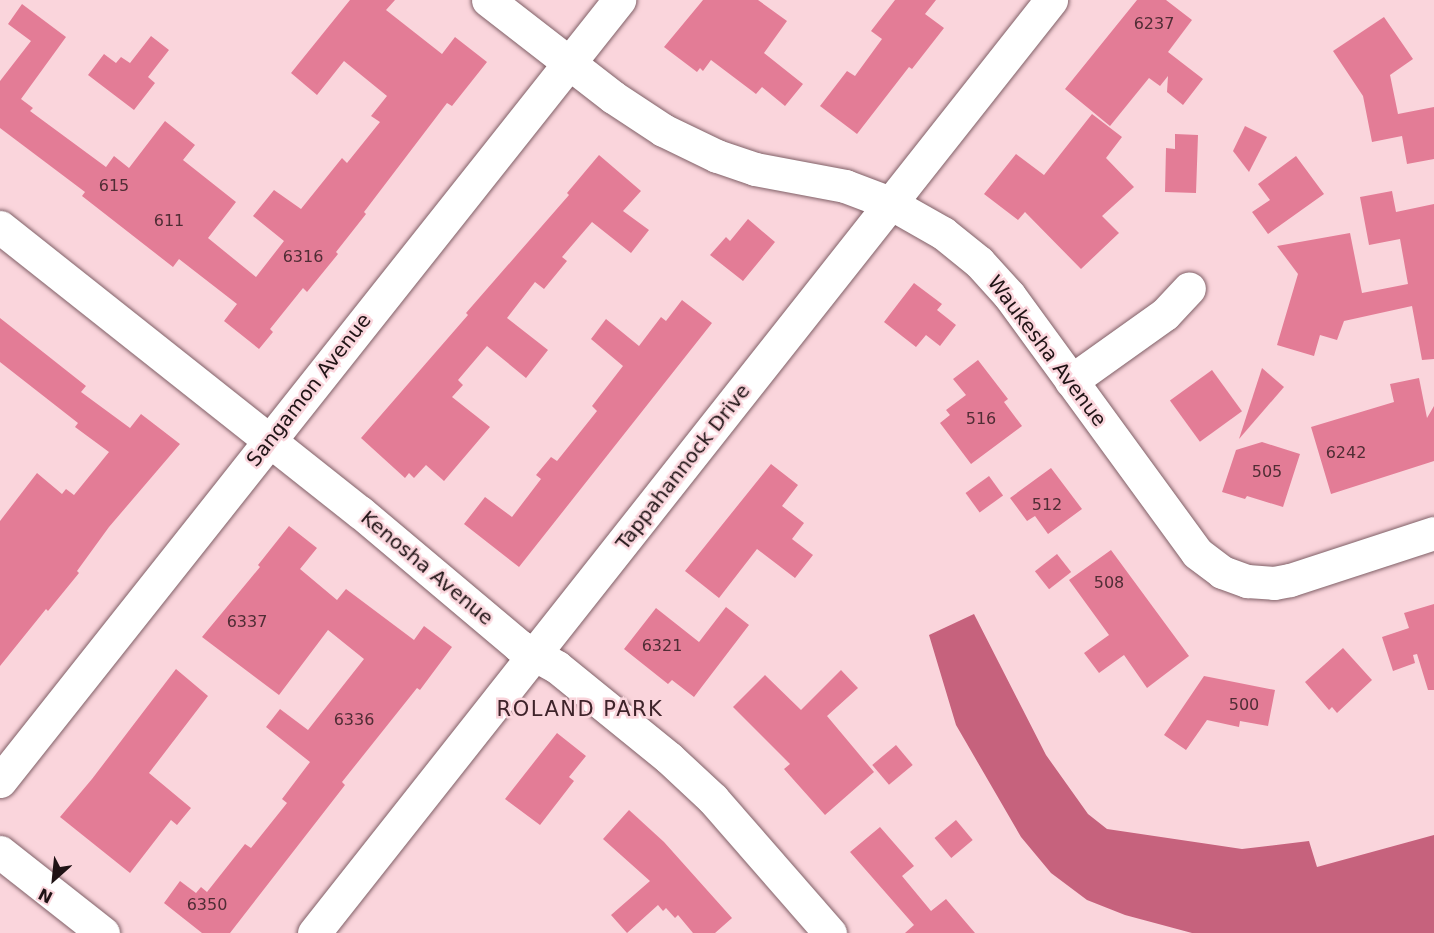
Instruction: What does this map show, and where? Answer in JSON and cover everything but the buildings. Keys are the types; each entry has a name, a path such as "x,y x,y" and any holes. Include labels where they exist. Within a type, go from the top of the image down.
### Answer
{"street":[{"name":"Waukesha Avenue","path":"488,0 568,64 663,130 717,156 755,169 845,186 890,203 943,233 979,262 1010,295 1197,553 1222,572 1255,581 1290,580 1434,533"},
{"name":"Sangamon Avenue","path":"0,781 619,0"},
{"name":"Tappahannock Drive","path":"314,933 1051,0"},
{"name":"Kenosha Avenue","path":"0,227 271,441 532,655 557,668 669,758 713,799 830,933"},
{"path":"1071,381 1165,314 1189,288"},
{"path":"0,852 103,933"}],"shaded area":[{"path":"974,614 1046,755 1088,814 1107,829 1242,849 1309,841 1317,867 1434,835 1434,933 1192,933 1125,915 1087,900 1051,873 1021,837 956,725 929,635"}],"district":[{"name":"ROLAND PARK","path":"580,709"}]}
